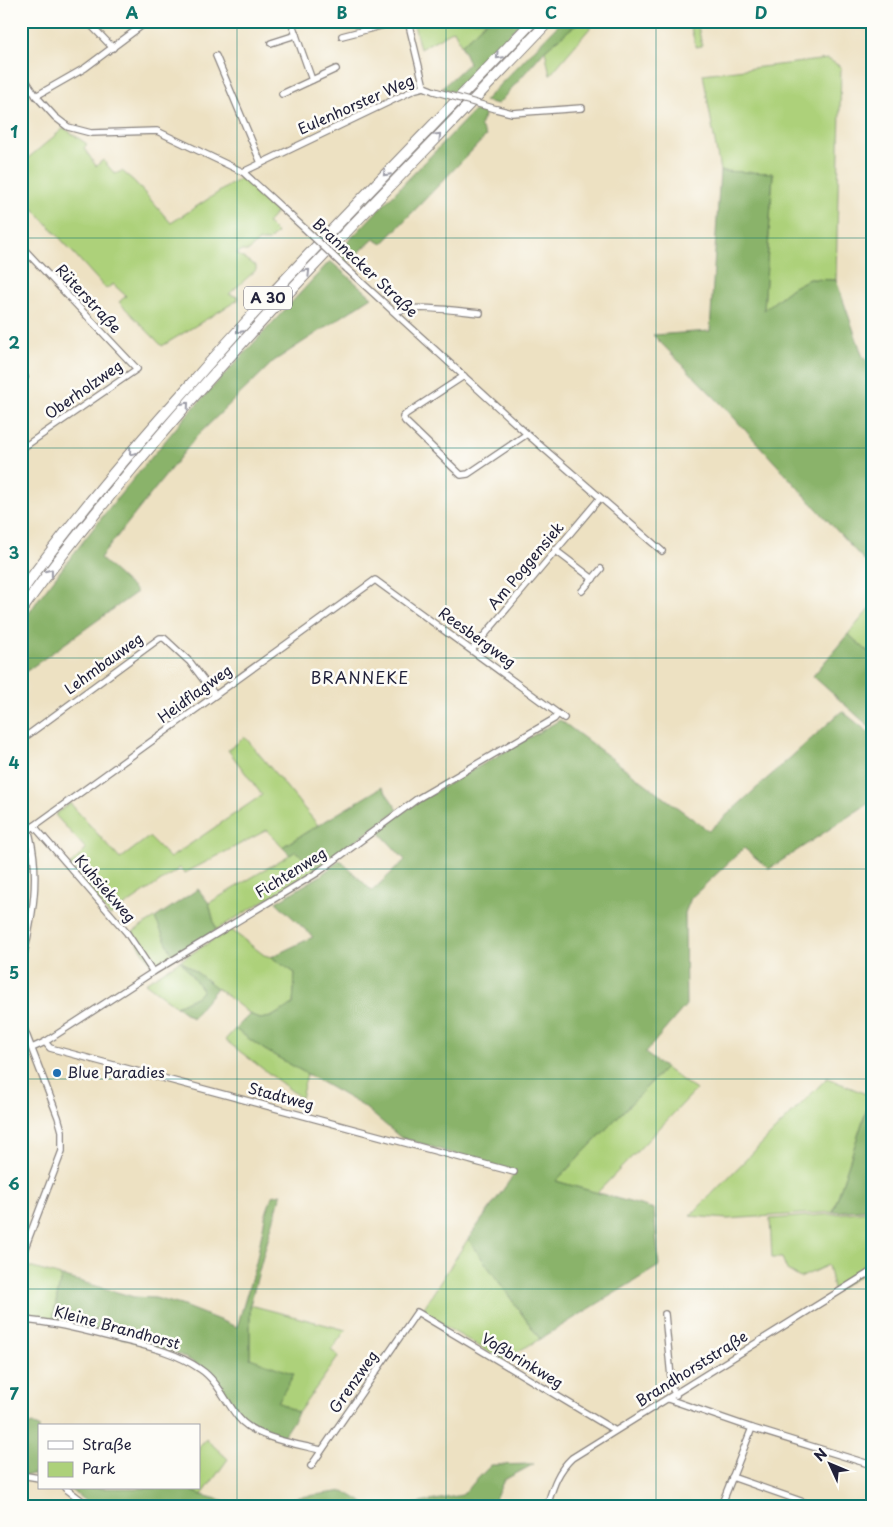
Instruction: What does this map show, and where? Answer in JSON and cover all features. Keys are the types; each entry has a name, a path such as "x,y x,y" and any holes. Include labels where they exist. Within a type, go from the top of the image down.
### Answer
{"highway":[{"name":"A 30","path":"21,592 82,511 152,427 220,351 309,254 533,21"},
{"name":"A 30","path":"21,611 91,518 162,432 228,358 391,184 548,21"}],"street":[{"path":"87,21 113,48"},
{"path":"36,96 85,68 148,21"},
{"path":"292,21 312,80"},
{"path":"342,36 400,21"},
{"path":"408,21 424,87"},
{"path":"271,43 296,35"},
{"path":"216,56 261,163"},
{"path":"282,94 336,69"},
{"name":"Brannecker Straße","path":"21,73 36,96 55,117 68,127 91,133 156,131 243,172 527,434 662,552"},
{"name":"Eulenhorster Weg","path":"243,172 416,89 424,87 512,113 582,108"},
{"path":"21,94 31,89"},
{"name":"Rüterstraße","path":"21,246 137,369"},
{"path":"395,312 401,309 440,309 480,313"},
{"name":"Oberholzweg","path":"21,449 137,369"},
{"path":"464,376 406,414 404,417 405,421 462,475 468,474 527,434"},
{"name":"Am Poggensiek","path":"472,650 600,498"},
{"path":"555,550 593,579"},
{"path":"582,591 601,569"},
{"name":"Reesbergweg","path":"375,580 561,716"},
{"name":"Heidflagweg","path":"32,828 375,580"},
{"name":"Lehmbauweg","path":"21,740 160,638 164,638 190,662 215,695"},
{"name":"Fichtenweg","path":"32,1048 45,1042 153,972 317,873 417,799 561,716"},
{"path":"21,809 32,828 35,868 35,901 31,928 21,967"},
{"name":"Kuhsiekweg","path":"32,828 126,933 153,972"},
{"path":"21,1022 62,1131 62,1151 21,1258"},
{"name":"Stadtweg","path":"45,1042 50,1048 514,1172"},
{"name":"Brandhorststraße","path":"547,1506 555,1481 562,1468 572,1458 614,1430 668,1399 872,1271"},
{"name":"Voßbrinkweg","path":"417,1312 614,1430"},
{"name":"Grenzweg","path":"311,1466 417,1312"},
{"path":"665,1314 672,1388 676,1394"},
{"name":"Kleine Brandhorst","path":"21,1320 61,1324 175,1354 210,1377 245,1425 281,1440 322,1450"},
{"path":"668,1399 752,1428 872,1465"},
{"path":"721,1506 752,1428"},
{"path":"21,1475 38,1478"},
{"path":"732,1477 815,1506"},
{"path":"68,1490 89,1506"}],"green space":[{"path":"413,21 487,21 461,45 454,30 420,49"},
{"path":"487,21 522,21 454,92 442,88 469,63 461,45"},
{"path":"562,21 579,22 545,50 498,104 484,101"},
{"path":"579,21 596,21 550,75 545,50"},
{"path":"689,21 697,21 702,46 696,47"},
{"path":"828,59 841,67 836,280 809,279 792,288 764,310 773,174 720,171 703,74"},
{"path":"474,111 486,111 480,126 486,136 382,244 374,239 348,262 337,253"},
{"path":"64,128 87,144 84,148 96,166 103,160 115,174 122,171 134,181 171,223 242,177 278,211 267,223 277,233 269,241 258,241 249,251 241,251 237,254 256,266 256,270 229,294 238,297 238,300 162,346 119,302 126,296 113,284 106,289 30,205 26,207 21,203 21,164"},
{"path":"720,171 773,173 764,310 792,288 809,279 836,280 863,357 872,366 872,569 725,408 653,335 710,331"},
{"path":"330,261 372,297 274,361 197,436 100,558 137,592 21,675 21,625 40,597 110,507 186,416"},
{"path":"872,606 872,655 848,634"},
{"path":"848,634 872,655 872,729 813,676"},
{"path":"842,711 872,735 872,801 769,869 744,848 691,898 685,913 686,1005 645,1053 665,1068 556,1181 654,1209 659,1266 540,1339 468,1239 515,1173 400,1137 363,1106 265,1050 235,1029 250,1014 260,1019 271,1017 293,1004 295,973 271,957 313,937 276,902 320,876 340,860 372,891 405,860 378,831 419,801 560,720 709,831"},
{"path":"245,737 318,825 282,847 267,830 185,873 180,868 110,916 70,865 86,849 55,815 70,803 120,859 149,837 170,858 262,795 228,750"},
{"path":"382,787 398,810 315,870 296,851 290,855 282,847"},
{"path":"296,851 315,870 216,930 209,903"},
{"path":"198,889 209,903 216,930 174,958 155,918"},
{"path":"155,918 174,958 156,968 153,967 131,933"},
{"path":"230,929 264,955 271,957 295,973 293,1004 271,1017 260,1019 250,1014 182,961 203,991 196,997 176,1006 145,983"},
{"path":"180,960 217,988 192,1018 176,1006 196,997 203,991"},
{"path":"235,1029 265,1050 307,1074 301,1098 225,1040"},
{"path":"665,1068 696,1090 597,1193 556,1181"},
{"path":"827,1078 871,1096 833,1212 727,1219 690,1216"},
{"path":"871,1096 872,1209 833,1212"},
{"path":"281,1194 250,1305 250,1358 294,1374 278,1402 298,1413 283,1436 257,1427 240,1413 213,1376 197,1364 176,1353 53,1319 61,1276 134,1297 155,1298 181,1305 237,1327 256,1263 265,1217 272,1196"},
{"path":"872,1211 872,1268 834,1292 828,1265 800,1278 787,1270 782,1258 772,1258 770,1219"},
{"path":"468,1239 540,1339 503,1360 425,1315 423,1309"},
{"path":"22,1265 61,1276 53,1319 21,1316"},
{"path":"250,1305 346,1330 331,1350 339,1356 298,1413 278,1402 293,1374 250,1359"},
{"path":"32,1424 38,1427 38,1475 21,1477 21,1429"},
{"path":"206,1439 228,1459 202,1495 190,1490 200,1490 200,1446"},
{"path":"534,1464 504,1480 492,1506 403,1506 462,1495 491,1465"},
{"path":"71,1490 190,1490 244,1506 92,1506"},
{"path":"344,1491 369,1506 288,1506 293,1498"}],"place":[{"name":"Blue Paradies","path":"57,1073"}],"district":[{"name":"BRANNEKE","path":"360,678"}]}
